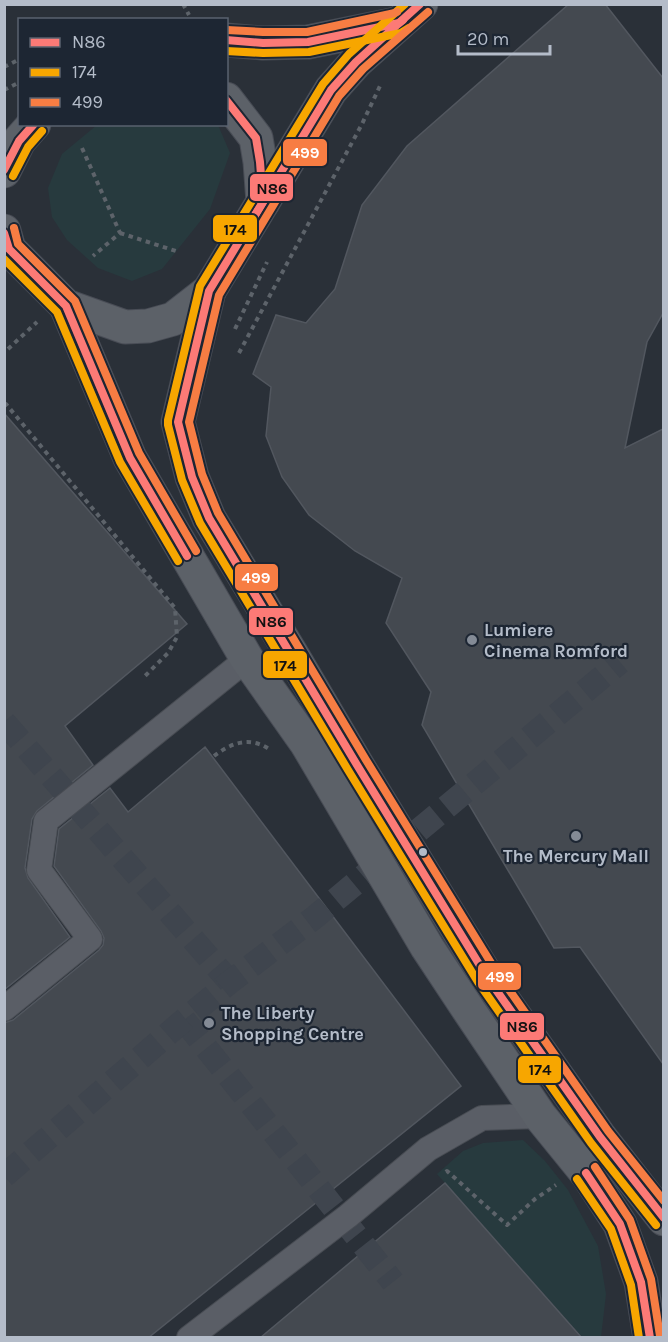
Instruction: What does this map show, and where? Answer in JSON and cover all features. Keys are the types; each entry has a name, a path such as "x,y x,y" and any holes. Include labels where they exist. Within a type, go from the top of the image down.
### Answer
{"main road":[{"path":"228,40 263,44 308,42 410,14"},
{"path":"410,14 356,62 330,90 209,291 178,422 192,477 209,518 357,765 488,977 600,1137 663,1219"},
{"path":"228,102 256,138 263,202"},
{"path":"4,171 19,141 32,126"},
{"path":"6,242 53,312 130,458 247,659 307,744 427,947 540,1116 588,1175 620,1224 641,1282 651,1338"},
{"path":"53,312 125,327 148,326 173,319 209,291"},
{"path":"651,1338 663,1316"}],"street":[{"path":"4,1009 90,939 39,870 46,821 247,659"},
{"path":"189,1338 348,1216 428,1149 482,1118 540,1116"}],"path":[{"path":"183,4 189,15"},
{"path":"4,67 18,59"},
{"path":"239,353 362,124 383,79"},
{"path":"4,90 18,83"},
{"path":"82,148 120,233 179,252"},
{"path":"93,256 120,233"},
{"path":"231,337 259,278"},
{"path":"8,349 53,312"},
{"path":"4,404 175,608 177,637 168,653 144,677"},
{"path":"214,756 228,746 246,742 265,746 273,752"},
{"path":"438,1178 447,1171 507,1225 535,1199 564,1180"}],"green space":[{"path":"96,126 218,126 230,153 210,209 162,269 132,281 98,268 67,240 52,217 48,188 62,154"},
{"path":"523,1140 545,1161 568,1190 598,1246 606,1294 601,1337 582,1337 437,1174 463,1151 483,1143"}],"building":[{"path":"569,4 605,4 663,78 663,313 647,342 625,448 663,429 663,1064 580,947 554,948 422,725 431,692 386,623 402,578 355,551 309,515 282,477 266,436 271,387 253,374 276,315 306,323 335,289 362,205 407,146"},
{"path":"4,413 187,624 65,726 93,765 37,811 32,819 25,868 28,878 70,937 4,990"},
{"name":"The Liberty Shopping Centre","path":"205,747 461,1086 148,1338 4,1338 4,1023 13,1020 99,950 104,938 54,866 59,829 110,788 128,812"},
{"path":"445,1183 582,1338 260,1338"}],"tunnel":[{"path":"4,1176 184,1020 315,917 620,662"},
{"path":"4,722 230,982"},
{"path":"184,1020 393,1282"}],"transit line":[{"name":"174","path":"405,4 349,54 323,84 200,286 168,425 182,480 200,523 348,770 478,982 591,1143 656,1225"},
{"name":"N86","path":"420,4 356,62 331,90 209,291 178,422 192,477 209,518 357,765 487,977 600,1137 664,1218"},
{"name":"499","path":"228,30 307,32 397,12"},
{"name":"499","path":"428,12 363,69 339,96 219,295 189,422 202,474 218,513 366,760 496,971 608,1131 664,1201"},
{"name":"N86","path":"228,40 263,43 308,42 399,23 403,20"},
{"name":"174","path":"228,51 309,52 401,33 409,28"},
{"name":"N86","path":"228,103 256,138 263,202 249,225"},
{"name":"N86","path":"4,170 19,141 32,126"},
{"name":"174","path":"13,176 28,147 42,131"},
{"name":"499","path":"14,228 18,244 75,301 139,453 196,551"},
{"name":"N86","path":"4,233 9,249 66,306 130,458 187,556"},
{"name":"174","path":"4,259 57,312 120,462 178,561"},
{"name":"499","path":"595,1167 630,1220 651,1279 660,1336"},
{"name":"N86","path":"586,1173 620,1224 641,1282 650,1338"},
{"name":"174","path":"577,1179 611,1229 631,1285 639,1338"}],"place":[{"name":"Lumiere Cinema Romford","path":"472,640"},
{"name":"The Mercury Mall","path":"576,836"},
{"name":"The Liberty Shopping Centre","path":"209,1023"}]}
